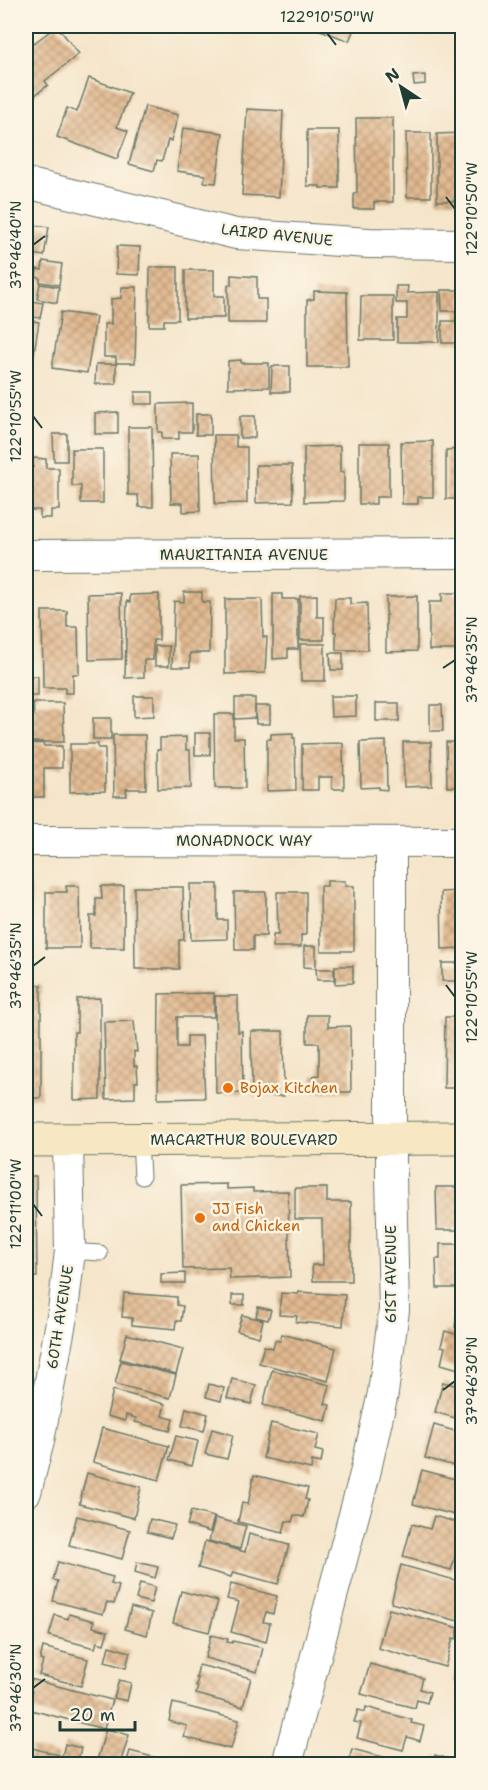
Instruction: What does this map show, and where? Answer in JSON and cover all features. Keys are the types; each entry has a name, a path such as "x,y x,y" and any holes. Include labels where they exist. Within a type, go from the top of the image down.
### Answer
{"main road":[{"name":"MACARTHUR BOULEVARD","path":"26,1140 462,1138"}],"street":[{"name":"LAIRD AVENUE","path":"26,183 236,234 369,243 462,244"},
{"name":"MAURITANIA AVENUE","path":"26,555 462,553"},
{"name":"MONADNOCK WAY","path":"26,841 462,842"},
{"name":"61ST AVENUE","path":"287,1764 364,1474 383,1393 394,1310 391,1188 391,842"},
{"name":"60TH AVENUE","path":"26,1492 32,1441 63,1311 70,1251 68,1140"}],"lane":[{"path":"140,1140 142,1177"},
{"path":"70,1251 100,1253"}],"building":[{"path":"57,26 79,54 45,81 48,85 26,102 26,49"},
{"path":"310,26 355,26 349,41"},
{"path":"425,75 425,84 414,85 413,76"},
{"path":"89,78 130,93 117,127 128,131 117,159 57,137 67,108 77,112"},
{"path":"145,106 178,115 171,141 168,140 162,161 157,160 154,171 129,164"},
{"path":"247,109 283,111 279,197 242,195"},
{"path":"356,118 393,118 393,202 374,202 374,209 354,209 354,193 357,193"},
{"path":"183,128 223,133 216,183 204,182 205,175 177,171"},
{"path":"307,130 339,130 339,188 307,186"},
{"path":"406,133 431,133 431,197 407,197"},
{"path":"462,133 462,205 457,205 457,201 437,201 437,134"},
{"path":"26,224 49,227 44,256 26,253"},
{"path":"117,246 140,247 139,275 116,274"},
{"path":"43,261 62,264 59,285 40,282 40,278 36,277 37,269 42,270"},
{"path":"150,267 178,267 178,320 164,320 164,326 149,326"},
{"path":"185,270 214,270 214,296 224,296 224,318 185,318"},
{"path":"231,275 257,277 257,299 266,299 266,323 228,323 228,285 231,285"},
{"path":"40,284 59,287 57,303 37,299"},
{"path":"396,286 408,286 407,293 439,292 439,342 397,342 397,319 407,319 407,303 396,303"},
{"path":"122,287 137,287 135,363 116,363 116,357 104,357 104,324 111,324 111,299 121,298"},
{"path":"441,290 462,290 462,343 442,343 442,321 456,321 456,311 442,311"},
{"path":"314,291 347,292 348,367 307,367 307,300 314,299"},
{"path":"361,296 393,296 393,340 360,340"},
{"path":"26,300 43,303 40,318 26,316"},
{"path":"61,312 96,317 87,373 52,368"},
{"path":"26,320 39,322 32,365 26,364"},
{"path":"241,360 241,363 269,363 269,387 228,388 228,361"},
{"path":"96,364 116,364 116,384 95,384"},
{"path":"272,366 290,366 290,392 271,392"},
{"path":"135,392 153,392 153,404 135,404"},
{"path":"192,403 192,432 179,432 179,439 162,439 162,432 158,432 158,404"},
{"path":"118,412 118,434 95,434 95,413"},
{"path":"196,414 211,414 211,435 196,435"},
{"path":"240,416 255,416 255,438 240,438"},
{"path":"128,427 152,427 153,507 139,507 138,495 128,495"},
{"path":"53,434 67,434 67,461 54,461"},
{"path":"214,435 236,435 236,447 247,447 247,503 215,504"},
{"path":"433,441 433,497 418,497 418,504 402,504 401,442"},
{"path":"359,443 389,443 389,497 376,497 376,504 359,504"},
{"path":"340,446 340,472 344,472 344,501 304,502 304,447"},
{"path":"72,449 103,449 103,503 81,503 81,486 72,486"},
{"path":"462,449 462,499 446,499 446,450"},
{"path":"170,454 199,454 200,511 183,512 183,503 171,503"},
{"path":"33,458 46,459 46,468 59,468 59,510 51,510 51,518 40,518 40,510 31,510"},
{"path":"256,465 292,465 293,502 256,503"},
{"path":"184,592 202,592 202,602 210,602 209,653 190,653 190,667 172,667 174,601 184,602"},
{"path":"121,593 122,659 89,660 88,594"},
{"path":"442,593 460,593 461,650 429,650 429,602 442,602"},
{"path":"159,594 159,640 153,640 153,660 144,660 144,677 125,678 127,601 130,602 130,595"},
{"path":"273,594 282,594 282,599 298,599 298,649 288,649 288,658 273,659"},
{"path":"317,595 317,617 324,617 324,640 300,640 300,596"},
{"path":"417,596 417,651 386,652 386,597"},
{"path":"335,598 350,598 350,604 367,603 368,650 336,650"},
{"path":"225,599 262,599 263,637 267,637 265,673 225,674"},
{"path":"42,611 67,611 67,627 78,627 79,674 73,674 73,693 65,693 65,688 43,688"},
{"path":"26,614 29,614 29,650 26,650"},
{"path":"300,644 325,644 325,681 301,681"},
{"path":"155,646 169,646 169,666 155,666"},
{"path":"330,653 343,653 343,670 331,670"},
{"path":"26,676 38,676 38,696 26,696"},
{"path":"134,696 154,696 154,716 134,717"},
{"path":"330,696 356,696 356,716 331,717"},
{"path":"235,698 255,698 255,718 235,719"},
{"path":"33,703 63,703 64,742 26,742 27,716 34,715"},
{"path":"376,703 399,703 399,721 376,721"},
{"path":"430,705 442,705 443,731 430,731"},
{"path":"255,706 270,706 270,724 256,724"},
{"path":"214,714 234,714 234,738 244,738 245,788 215,788"},
{"path":"93,718 111,718 111,739 93,739"},
{"path":"195,733 210,733 210,755 195,755"},
{"path":"293,733 296,790 267,791 267,739 271,739 271,734"},
{"path":"113,735 145,735 146,789 126,789 127,796 114,796"},
{"path":"186,737 186,750 190,750 191,788 158,789 157,750 160,750 160,738"},
{"path":"386,741 387,790 379,789 379,787 361,788 360,742"},
{"path":"403,742 431,742 432,786 404,787"},
{"path":"446,742 462,742 462,787 447,787"},
{"path":"43,743 44,746 62,746 62,768 44,768 44,797 26,797 26,744"},
{"path":"343,743 344,789 332,789 332,777 318,777 318,790 302,790 302,744"},
{"path":"70,744 98,744 98,748 105,748 105,791 70,792"},
{"path":"327,881 345,881 345,886 354,886 354,951 321,951 320,886 327,886"},
{"path":"190,884 218,884 218,920 227,920 227,939 191,940"},
{"path":"26,886 31,886 31,944 26,944"},
{"path":"66,886 79,886 80,948 46,948 46,892 67,892"},
{"path":"101,886 124,886 124,948 90,948 90,916 96,916 96,899 102,899"},
{"path":"134,887 183,887 184,940 179,940 179,969 135,969"},
{"path":"462,891 462,948 442,949 441,892"},
{"path":"234,892 266,892 266,936 253,936 253,950 235,950"},
{"path":"277,892 306,892 306,935 301,935 301,947 273,947 273,935 278,935"},
{"path":"304,946 316,946 316,968 304,967"},
{"path":"442,963 462,963 462,981 442,981"},
{"path":"335,966 353,966 353,983 335,984"},
{"path":"316,969 334,969 334,980 317,980"},
{"path":"26,985 41,985 41,1098 26,1098"},
{"path":"214,993 214,1017 177,1017 177,1047 187,1047 187,1036 202,1036 205,1098 158,1099 159,994"},
{"path":"215,996 238,996 238,1032 242,1031 243,1093 216,1093"},
{"path":"100,998 100,1099 74,1100 74,1032 77,1032 77,999"},
{"path":"307,1015 328,1015 328,1027 350,1026 351,1092 313,1092 313,1076 319,1075 319,1043 307,1043"},
{"path":"445,1017 462,1017 462,1088 444,1088"},
{"path":"134,1021 137,1052 134,1051 134,1066 137,1066 138,1082 135,1082 135,1098 106,1099 104,1022"},
{"path":"251,1031 283,1031 284,1096 252,1096"},
{"path":"26,1176 36,1176 37,1277 26,1277"},
{"path":"227,1184 227,1189 253,1188 253,1192 288,1191 290,1277 230,1279 229,1268 183,1269 181,1185"},
{"path":"436,1187 462,1187 462,1230 437,1230"},
{"path":"295,1188 327,1188 327,1202 351,1202 351,1281 313,1281 312,1265 323,1265 322,1219 295,1219"},
{"path":"440,1244 462,1244 462,1288 437,1288 436,1259 440,1259"},
{"path":"185,1273 185,1283 161,1283 161,1274"},
{"path":"299,1292 345,1295 343,1326 296,1322 297,1316 279,1315 281,1293 298,1294"},
{"path":"124,1293 177,1297 177,1305 183,1306 181,1321 176,1321 175,1329 132,1325 132,1318 122,1317"},
{"path":"232,1295 244,1295 244,1305 232,1305"},
{"path":"459,1297 462,1298 462,1328 455,1327"},
{"path":"258,1307 271,1310 268,1320 256,1317"},
{"path":"242,1315 263,1320 259,1337 237,1331"},
{"path":"445,1331 462,1336 462,1370 441,1364 445,1347 441,1346"},
{"path":"127,1334 183,1349 176,1374 120,1359"},
{"path":"282,1334 336,1348 328,1381 259,1363 264,1346 273,1348 275,1340 280,1341"},
{"path":"121,1361 176,1375 170,1398 115,1384"},
{"path":"272,1370 330,1385 325,1404 330,1405 326,1421 263,1405"},
{"path":"232,1379 256,1385 251,1404 227,1398"},
{"path":"443,1382 462,1387 462,1420 435,1412"},
{"path":"209,1384 224,1388 221,1401 206,1397"},
{"path":"113,1390 165,1404 162,1416 173,1419 170,1431 135,1422 136,1418 126,1415 125,1421 107,1416"},
{"path":"186,1408 208,1414 204,1431 182,1426"},
{"path":"271,1423 319,1434 315,1450 323,1452 321,1463 312,1461 311,1469 263,1458"},
{"path":"434,1425 462,1433 462,1468 425,1458"},
{"path":"102,1428 169,1446 159,1480 93,1462"},
{"path":"212,1429 233,1435 227,1459 205,1454"},
{"path":"176,1436 198,1441 192,1466 169,1460"},
{"path":"422,1470 462,1481 462,1517 413,1504"},
{"path":"87,1473 141,1487 134,1518 79,1504"},
{"path":"254,1475 308,1488 304,1517 294,1515 292,1522 286,1521 283,1533 238,1522 242,1503 248,1504"},
{"path":"191,1511 214,1517 210,1532 187,1525"},
{"path":"77,1516 130,1530 122,1559 69,1545"},
{"path":"434,1516 462,1524 462,1540 460,1539 458,1545 462,1546 451,1570 403,1557 412,1524 430,1529"},
{"path":"215,1518 246,1526 240,1549 209,1541"},
{"path":"150,1519 175,1525 171,1538 147,1532"},
{"path":"249,1534 289,1545 278,1584 233,1572 231,1577 198,1568 205,1541 245,1552"},
{"path":"58,1562 113,1577 111,1584 119,1586 114,1604 107,1602 103,1614 53,1601 58,1581 53,1580"},
{"path":"137,1562 158,1567 155,1578 135,1572"},
{"path":"401,1565 462,1582 462,1622 391,1603"},
{"path":"140,1583 155,1587 151,1603 136,1599"},
{"path":"231,1584 277,1596 273,1614 266,1612 263,1622 270,1623 266,1642 231,1632 239,1602 227,1599"},
{"path":"181,1591 218,1601 209,1632 173,1623"},
{"path":"131,1607 152,1613 147,1635 125,1629"},
{"path":"389,1609 459,1628 456,1639 453,1638 445,1667 378,1648"},
{"path":"69,1614 94,1621 93,1627 108,1631 104,1644 97,1642 95,1648 49,1636 55,1615 68,1619"},
{"path":"211,1635 228,1639 227,1642 232,1643 233,1641 263,1648 257,1672 205,1658"},
{"path":"109,1646 130,1652 126,1668 105,1662"},
{"path":"43,1647 88,1659 81,1686 39,1675 43,1661 40,1660"},
{"path":"370,1664 423,1678 420,1689 430,1692 427,1703 417,1700 415,1708 361,1694"},
{"path":"199,1665 251,1678 243,1707 196,1694"},
{"path":"457,1665 462,1666 462,1683 453,1681"},
{"path":"30,1679 112,1700 104,1729 27,1709 32,1691 27,1690"},
{"path":"119,1680 131,1683 127,1701 114,1698"},
{"path":"173,1703 239,1720 231,1749 184,1737 187,1726 169,1721"},
{"path":"366,1707 412,1720 411,1723 424,1726 420,1741 407,1737 403,1750 357,1738 361,1723 354,1722 358,1710 365,1712"},
{"path":"106,1729 129,1735 120,1764 96,1764"},
{"path":"65,1744 81,1748 77,1764 61,1761"},
{"path":"32,1748 59,1755 57,1764 28,1764"},
{"path":"352,1749 409,1764 348,1764"},
{"path":"130,1751 179,1764 126,1764"},
{"path":"435,1755 460,1762 460,1764 432,1764"}],"place":[{"name":"Bojax Kitchen","path":"228,1088"},
{"name":"JJ Fish and Chicken","path":"200,1218"}]}
